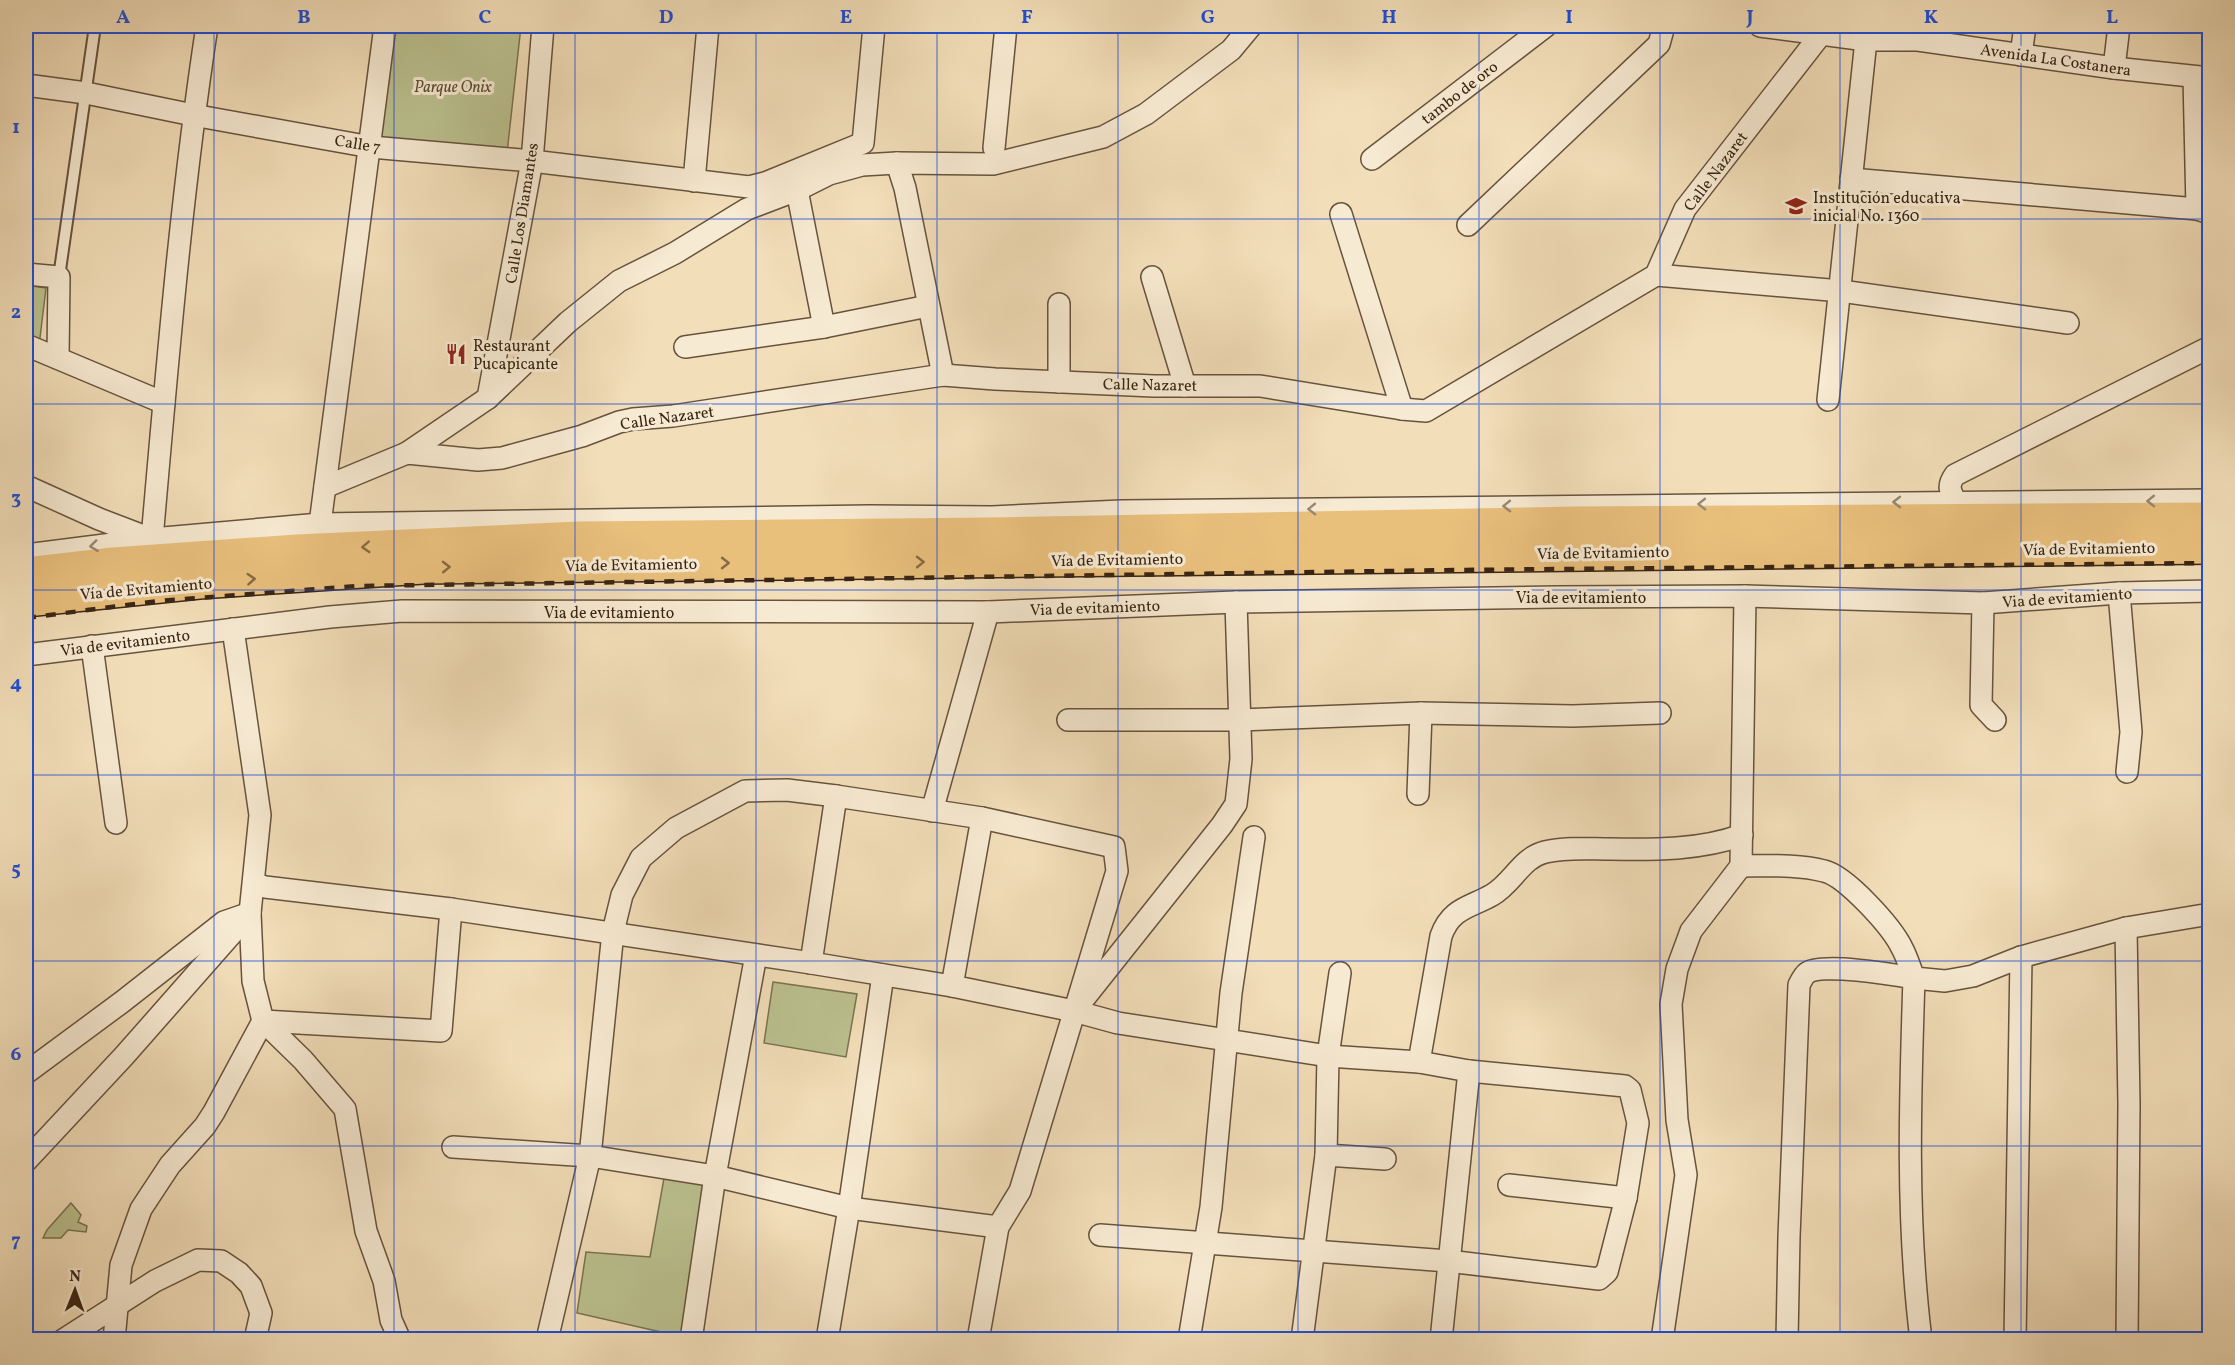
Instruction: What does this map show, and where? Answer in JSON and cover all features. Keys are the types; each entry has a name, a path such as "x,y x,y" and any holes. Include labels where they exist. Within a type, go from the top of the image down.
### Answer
{"highway":[{"name":"Vía de Evitamiento","path":"26,574 113,564 274,552 579,538 854,536 1589,523 2210,519"},
{"name":"Vía de Evitamiento","path":"26,600 199,582 423,567 2210,547"}],"street":[{"path":"152,539 193,115 207,26"},
{"path":"320,524 386,26"},
{"name":"Calle Los Diamantes","path":"488,398 531,161 543,26"},
{"path":"694,181 708,26"},
{"name":"Calle 7","path":"26,85 86,93 371,147 531,161 749,187 863,143 874,26"},
{"path":"994,148 1006,26"},
{"path":"407,453 488,398 568,322 619,280 675,253 747,209 797,190 829,174 862,165 993,164 1103,137 1146,114 1231,50 1251,26"},
{"name":"tambo de oro","path":"1372,159 1546,26"},
{"path":"1468,225 1659,44 1664,26"},
{"name":"Avenida La Costanera","path":"1760,26 1823,29 1866,40 1919,33 2021,55 2202,77"},
{"path":"2021,55 2025,26"},
{"path":"2114,68 2119,26"},
{"name":"Calle Nazaret","path":"325,487 407,453 478,460 502,458 633,419 719,409 943,375 1059,382 1260,386 1402,410 1426,411 1656,275 1685,209 1823,29"},
{"path":"1828,400 1866,40"},
{"path":"1851,179 2203,211 2202,77"},
{"path":"897,163 905,188 943,375"},
{"path":"797,190 824,327"},
{"path":"1341,214 1402,410"},
{"path":"26,274 59,277 58,357"},
{"path":"1656,275 1841,291 2068,323"},
{"path":"1152,277 1185,386"},
{"path":"1059,304 1059,382"},
{"path":"685,347 824,327 928,306"},
{"path":"26,345 164,403"},
{"path":"1956,502 1949,488 1955,475 2210,347"},
{"path":"26,486 99,519 152,539"},
{"path":"26,555 152,539 320,524 870,516 992,517 1121,511 2210,500"},
{"name":"Via de evitamiento","path":"26,655 330,617 402,611 988,612 1236,602 1745,596 1983,603 2119,593 2210,591"},
{"path":"2119,593 2131,732 2127,772"},
{"path":"1662,1340 1686,1175 1677,1120 1671,1004 1677,969 1691,931 1741,866 1745,596"},
{"path":"1074,1011 1222,825 1236,804 1241,759 1236,602"},
{"path":"1983,603 1981,705 1995,720"},
{"path":"932,811 988,612"},
{"path":"233,629 261,815 250,913 253,981 263,1021 303,1060 345,1109 366,1231 384,1281 396,1330 380,1340"},
{"path":"92,646 116,824"},
{"path":"1418,794 1421,713"},
{"path":"1068,720 1240,720 1421,713 1574,716 1660,713"},
{"path":"547,1340 590,1156 613,932 622,895 641,858 676,828 745,791 787,790 982,818 1114,848 1117,859 1116,871 1020,1191 998,1227 978,1340"},
{"path":"812,963 836,796"},
{"path":"952,986 982,818"},
{"path":"1419,1062 1441,936 1446,923 1460,910 1500,891 1529,860 1544,852 1684,847 1714,844 1742,835"},
{"path":"1189,1340 1210,1207 1232,993 1254,837"},
{"path":"1741,866 1789,866 1823,870 1834,874 1879,915 1903,948 1914,978 1909,1137 1916,1302 1921,1340"},
{"path":"254,884 451,909 812,963 952,986 1074,1011 1118,1023 1328,1056 1419,1062 1470,1071 1625,1086 1630,1090 1638,1123 1626,1198 1607,1272 1599,1279 1448,1261 1100,1235"},
{"path":"263,1021 441,1032 451,909"},
{"path":"26,1073 224,922 250,913"},
{"path":"26,1161 124,1056 250,913"},
{"path":"1787,1340 1799,985 1806,973 1815,970 1868,970 1945,981 1973,976 2021,957 2126,928 2210,914"},
{"path":"2126,928 2127,1340"},
{"path":"692,1340 716,1176 756,955"},
{"path":"2014,1340 2021,957"},
{"path":"1302,1340 1326,1155 1328,1056 1340,973"},
{"path":"826,1340 849,1208 883,975"},
{"path":"114,1340 122,1265 141,1209 170,1165 210,1119 263,1021"},
{"path":"1441,1340 1470,1071"},
{"path":"453,1147 590,1156 716,1176 849,1208 998,1227"},
{"path":"1326,1155 1385,1159"},
{"path":"1509,1185 1626,1198"},
{"path":"63,1340 156,1281 198,1260 221,1261 239,1273 251,1286 261,1313 255,1340"}],"lane":[{"path":"59,277 95,26"}],"green space":[{"name":"Parque Onix","path":"391,26 521,26 507,153 379,140"},
{"path":"26,285 46,288 39,346 26,341"},
{"path":"773,982 857,994 846,1057 764,1043"},
{"path":"715,1176 692,1339 577,1313 586,1252 650,1257 664,1178"},
{"path":"71,1203 81,1215 78,1222 87,1226 86,1232 68,1230 61,1238 43,1238 47,1230"}],"railway":[{"path":"26,618 158,601 356,586 1456,570 2210,563"}],"place":[{"name":"Institución educativa inicial No. 1360","path":"1796,206"},
{"name":"Restaurant Pucapicante","path":"456,354"}]}
